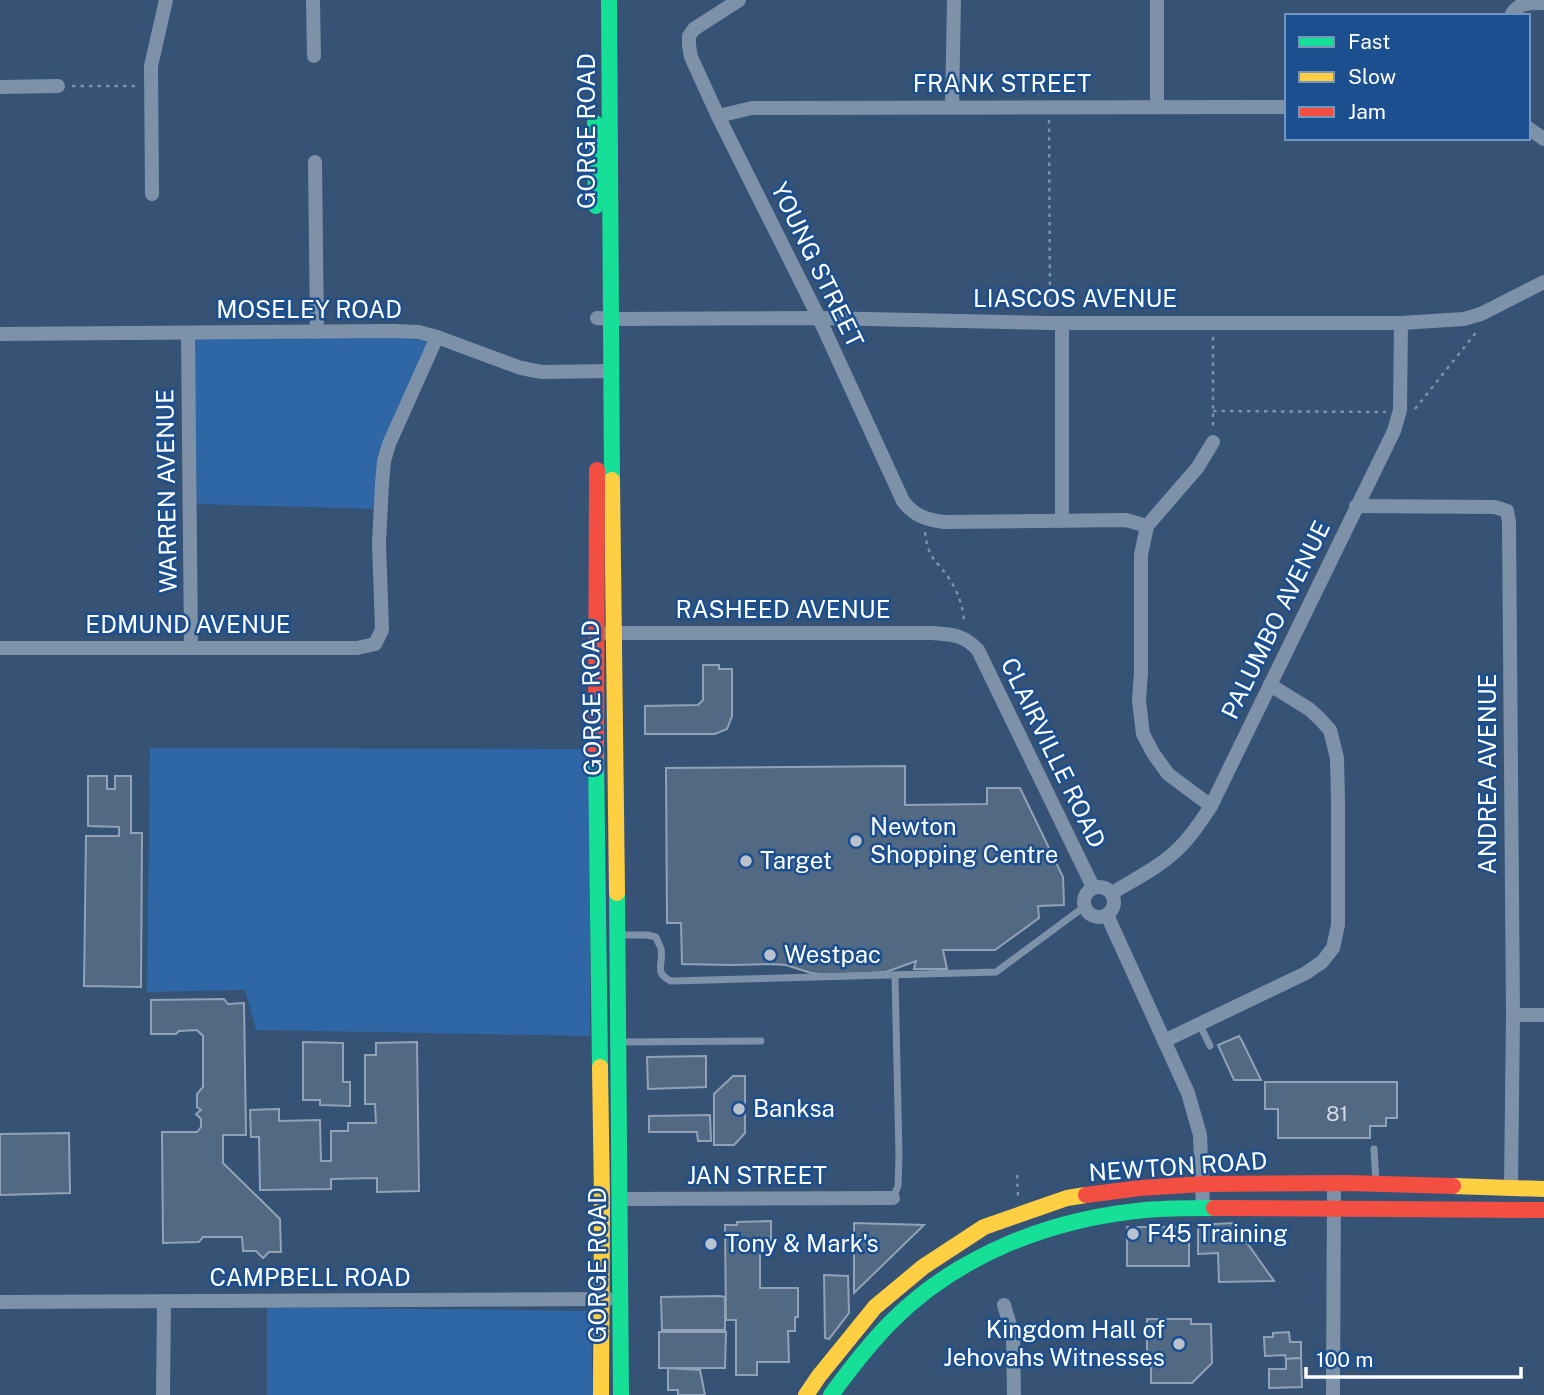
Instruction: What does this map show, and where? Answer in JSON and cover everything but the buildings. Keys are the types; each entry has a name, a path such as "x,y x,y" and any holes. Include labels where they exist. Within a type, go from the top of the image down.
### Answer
{"main road":[{"name":"GORGE ROAD","path":"595,0 604,318"},
{"name":"GORGE ROAD","path":"601,1395 597,633 604,371 608,0"},
{"name":"GORGE ROAD","path":"604,371 614,633 621,1395"},
{"path":"598,920 618,935"},
{"path":"600,1065 619,1042"},
{"name":"NEWTON ROAD","path":"806,1395 818,1376 875,1307 923,1267 984,1227 1067,1198 1140,1188 1203,1184 1334,1183 1544,1189"},
{"path":"601,1198 620,1199"},
{"name":"NEWTON ROAD","path":"831,1395 885,1327 943,1277 1006,1243 1087,1218 1139,1210 1203,1208 1544,1210"}],"street":[{"path":"152,194 151,66 166,0"},
{"path":"313,0 314,56"},
{"name":"YOUNG STREET","path":"739,0 694,29 689,36 691,57 909,509 931,521 1062,521"},
{"path":"952,107 954,0"},
{"path":"1157,0 1157,107"},
{"path":"1512,14 1525,3 1544,3"},
{"path":"0,87 58,86"},
{"name":"FRANK STREET","path":"718,116 752,108 1285,107"},
{"path":"315,162 317,332"},
{"name":"LIASCOS AVENUE","path":"604,318 819,318 1056,323 1401,323 1464,319 1481,314 1544,282"},
{"path":"1056,323 1062,521 1126,520 1147,526"},
{"name":"PALUMBO AVENUE","path":"1112,893 1155,867 1179,848 1211,806 1394,431 1400,410 1401,323"},
{"name":"MOSELEY ROAD","path":"0,334 419,332 521,368 542,372 604,371"},
{"name":"WARREN AVENUE","path":"188,333 191,648"},
{"name":"EDMUND AVENUE","path":"0,649 357,648 375,644 382,630 379,543 384,461 389,443 437,337"},
{"path":"1211,806 1168,774 1153,753 1143,734 1139,701 1140,555 1147,526 1198,467 1213,443"},
{"name":"ANDREA AVENUE","path":"1356,506 1495,507 1507,511 1510,536 1513,1015 1511,1188"},
{"name":"RASHEED AVENUE","path":"597,633 932,633 956,636 969,641"},
{"name":"CLAIRVILLE ROAD","path":"969,641 978,650 1093,887"},
{"path":"1164,1041 1306,973 1322,962 1333,948 1338,925 1337,768 1330,730 1309,709 1270,685"},
{"path":"1100,886 1112,893 1114,902 1107,915 1092,916 1084,907 1084,896 1093,887 1100,886"},
{"path":"1107,915 1188,1093 1200,1135 1203,1208"},
{"path":"1513,1015 1544,1015"},
{"path":"1333,1395 1334,1183"},
{"name":"JAN STREET","path":"620,1199 893,1198"},
{"name":"CAMPBELL ROAD","path":"0,1302 621,1299"},
{"path":"163,1395 164,1301"},
{"path":"1004,1305 1013,1335 1014,1395"}],"lane":[{"path":"618,935 656,937 661,950 660,972 664,978 671,981 996,972 1084,907"},
{"path":"893,1198 898,1186 899,1154 895,976"},
{"path":"1199,1024 1210,1046"},
{"path":"619,1042 761,1041"},
{"path":"1374,1149 1376,1184"}],"path":[{"path":"58,86 151,86"},
{"path":"1049,107 1056,323"},
{"path":"1213,323 1213,443"},
{"path":"1413,411 1480,327"},
{"path":"1213,411 1389,412"},
{"path":"1017,1175 1018,1196"}],"shaded area":[{"path":"385,336 429,341 378,455 375,509 197,504 194,339"},
{"path":"150,748 590,749 590,1036 256,1030 245,990 147,992"},
{"path":"267,1307 591,1311 593,1395 267,1395"}],"traffic: fast":[{"path":"609,0 612,480"},
{"path":"595,123 596,206"},
{"path":"596,753 600,1067"},
{"path":"617,893 621,1395"},
{"path":"831,1395 892,1321 918,1297 977,1259 1041,1231 1075,1222 1145,1210 1214,1208"}],"traffic: slow":[{"path":"612,480 617,893"},
{"path":"600,1067 601,1395"},
{"path":"1453,1186 1544,1189"},
{"path":"806,1395 875,1307 923,1267 984,1227 1067,1198 1086,1195"}],"traffic: jam":[{"path":"596,753 597,470"},
{"path":"1086,1195 1203,1184 1347,1183 1453,1186"},
{"path":"1214,1208 1544,1210"}],"place":[{"name":"Newton Shopping Centre","path":"856,841"},
{"name":"Target","path":"746,861"},
{"name":"Westpac","path":"770,955"},
{"name":"Banksa","path":"739,1109"},
{"name":"F45 Training","path":"1133,1234"},
{"name":"Tony & Mark's","path":"711,1244"},
{"name":"Kingdom Hall of Jehovahs Witnesses","path":"1179,1344"}]}
